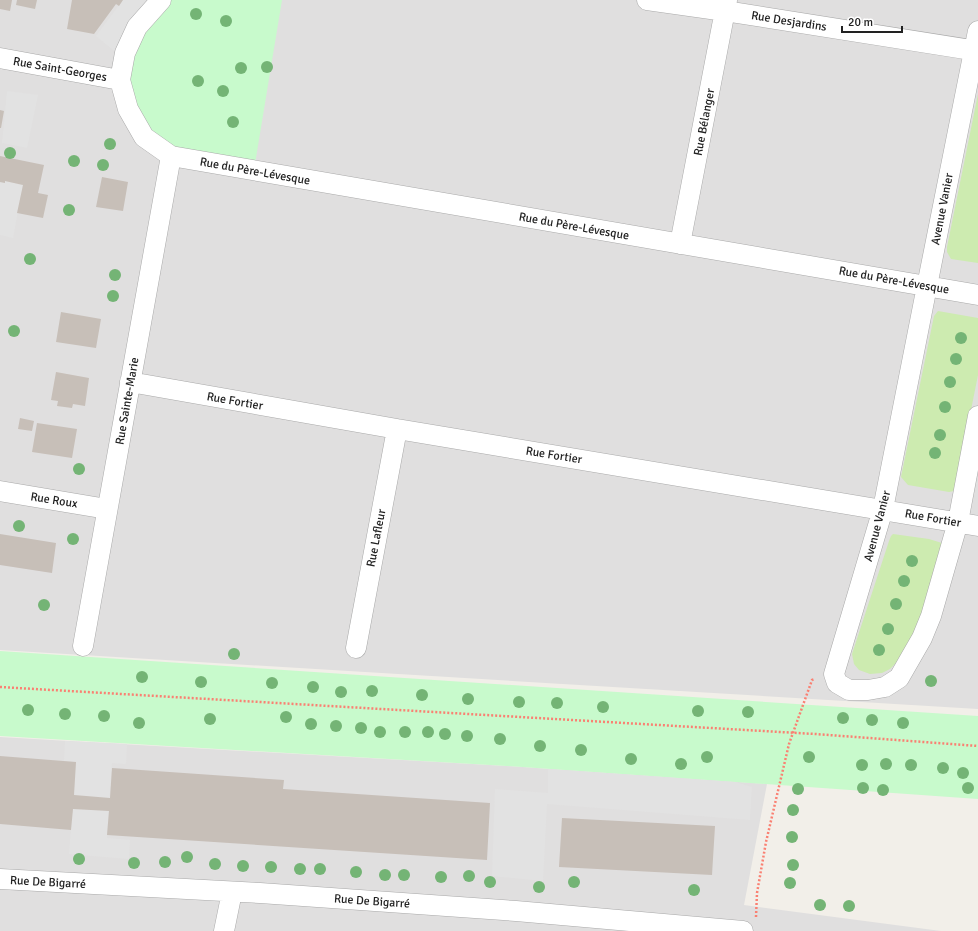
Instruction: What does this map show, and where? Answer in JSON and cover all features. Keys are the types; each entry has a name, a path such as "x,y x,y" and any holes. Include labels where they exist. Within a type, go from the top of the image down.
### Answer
{"street":[{"path":"120,80 125,53 137,27 161,0"},
{"name":"Rue Desjardins","path":"647,0 726,5 976,51"},
{"name":"Rue Bélanger","path":"680,244 726,5"},
{"name":"Avenue Vanier","path":"834,674 884,509 927,286 976,51 978,31"},
{"name":"Rue Saint-Georges","path":"0,58 120,80 128,109 144,138 171,156"},
{"name":"Rue du Père-Lévesque","path":"171,156 978,295"},
{"name":"Rue Sainte-Marie","path":"83,646 171,156"},
{"name":"Rue Fortier","path":"130,382 397,429 884,509 978,526"},
{"path":"834,674 837,683 849,690 868,690 885,687 899,678 922,638 931,616 958,522 978,416"},
{"name":"Rue Lafleur","path":"356,648 397,429"},
{"name":"Rue Roux","path":"0,491 107,509"},
{"name":"Rue De Bigarré","path":"1,885 232,892 749,927"},
{"path":"224,931 232,892"}],"path":[{"path":"749,927 766,842 792,733 812,680 834,674"},
{"path":"0,687 792,733 978,746"}],"shaded area":[{"path":"0,0 978,0 978,709 0,650"},
{"path":"123,0 161,0 124,59 96,36"},
{"path":"7,91 38,95 27,148 2,143"},
{"path":"5,181 23,185 13,238 0,235 0,182 5,183"},
{"path":"0,737 507,766 767,784 744,905 941,931 0,931"},
{"path":"65,741 127,744 126,764 112,763 107,838 130,840 129,859 69,854 76,762 64,761"},
{"path":"548,769 735,782 752,787 750,820 547,804 543,881 492,876 495,789 548,793"}],"green space":[{"path":"161,0 282,0 254,170 171,156 128,109 125,53"},
{"path":"978,94 978,263 951,259 947,252 947,247"},
{"path":"938,311 978,318 978,375 956,485 954,491 949,492 908,485 901,477 934,316"},
{"path":"893,534 929,539 942,543 917,630 897,662 890,669 882,673 870,674 859,670 854,664 852,654 889,541"},
{"path":"0,651 978,716 978,799 507,766 0,736"}],"building":[{"path":"0,0 12,0 10,11 0,9"},
{"path":"17,0 37,0 35,9 16,5"},
{"path":"72,0 123,0 119,6 116,4 94,34 67,29"},
{"path":"0,110 4,111 1,128 0,128"},
{"path":"0,156 44,165 38,193 48,195 43,218 17,213 23,185 5,181 5,183 0,182"},
{"path":"102,177 128,182 123,211 96,207"},
{"path":"61,312 101,319 96,348 56,342"},
{"path":"56,372 89,378 85,406 73,404 72,408 57,406 58,401 51,400"},
{"path":"20,418 34,421 32,431 18,429"},
{"path":"37,423 77,429 72,458 32,452"},
{"path":"0,534 56,543 52,573 0,565"},
{"path":"0,756 76,762 74,795 110,798 112,768 284,780 283,789 490,803 487,860 107,835 109,811 73,809 71,830 0,824"},
{"path":"562,818 715,826 712,875 559,867"}]}
